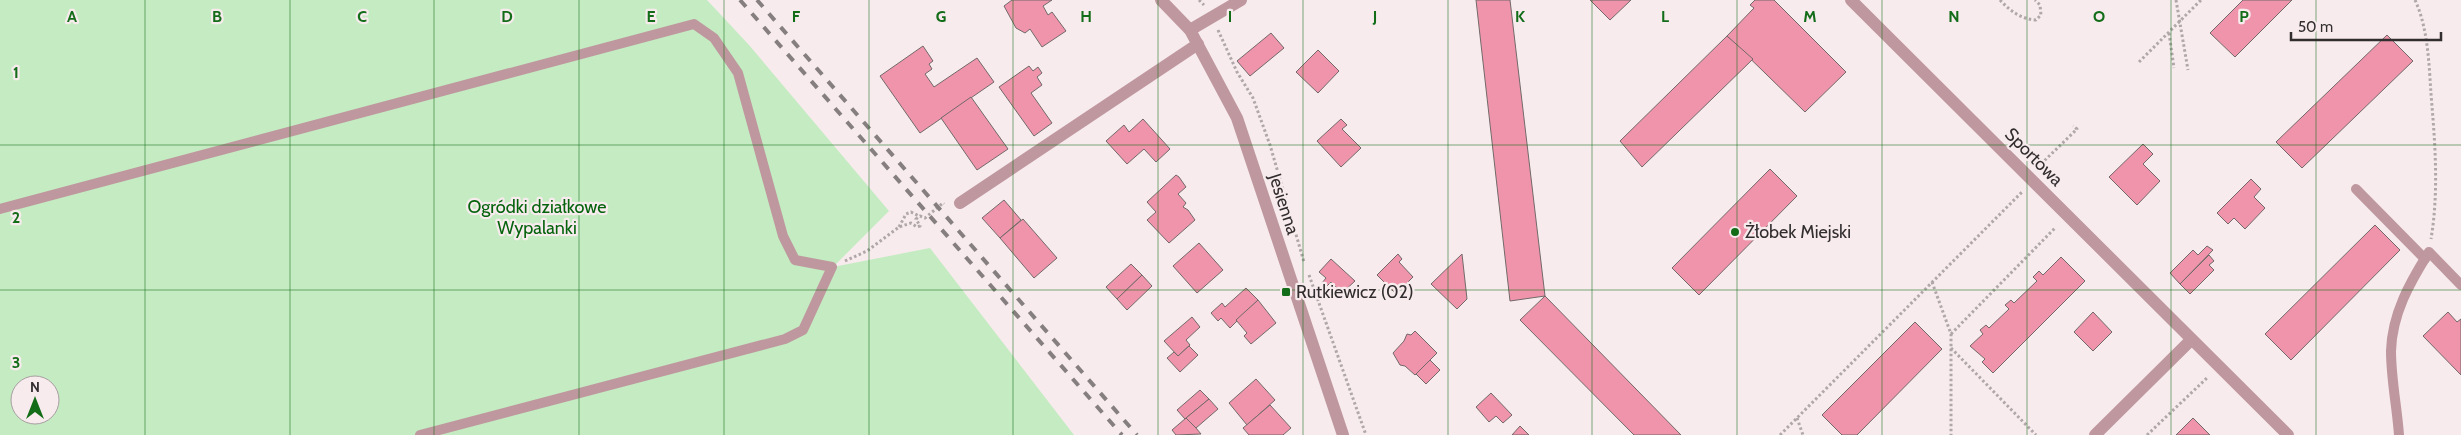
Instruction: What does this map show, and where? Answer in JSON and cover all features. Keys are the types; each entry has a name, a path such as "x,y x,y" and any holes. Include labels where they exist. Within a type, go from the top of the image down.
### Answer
{"street":[{"name":"Jesienna","path":"1161,0 1190,30 1237,118 1343,435"},
{"path":"1190,30 1241,0"},
{"name":"Sportowa","path":"1851,0 2288,435"},
{"path":"960,203 1198,44"},
{"path":"2095,435 2192,340"}],"lane":[{"path":"0,209 694,24 714,38 738,73 783,236 795,260 832,267 803,330 785,339 420,435"},
{"path":"2356,189 2461,285"},
{"path":"2399,435 2392,365 2393,335 2405,293 2427,255"}],"path":[{"path":"2000,0 2009,10 2026,19 2036,20 2042,14 2040,5 2035,0"},
{"path":"2176,0 2188,70"},
{"path":"2139,62 2202,0"},
{"path":"2415,0 2428,55 2435,141 2436,211 2427,255"},
{"path":"1218,28 1237,72 1253,98 1270,145 1306,270 1366,435"},
{"path":"2168,32 2174,68"},
{"path":"2041,164 2077,129 2073,126"},
{"path":"1780,435 2023,191"},
{"path":"899,227 906,214 912,212 925,218 943,203 948,207 950,205 946,199 948,196 956,204 960,203"},
{"path":"832,267 867,250 899,227 912,223 917,227 920,226 916,219 920,216"},
{"path":"1951,334 2067,216"},
{"path":"1932,282 1951,334 1951,435"},
{"path":"1951,348 2036,435"},
{"path":"2147,435 2219,366"},
{"path":"1797,418 1803,435"}],"green space":[{"name":"Ogródki działkowe Wypalanki","path":"0,0 707,0 749,45 889,211 833,267 930,248 1074,435 0,435"}],"building":[{"path":"1012,0 1052,0 1043,6 1048,15 1052,12 1066,31 1042,47 1030,29 1025,33 1016,28 1004,6"},
{"path":"1476,0 1510,0 1545,296 1510,301"},
{"path":"1590,0 1631,0 1610,20"},
{"path":"1755,0 1774,0 1846,72 1805,112 1727,36 1754,8 1750,5"},
{"path":"2243,0 2292,0 2235,57 2210,33"},
{"path":"1271,33 1284,48 1250,76 1237,61"},
{"path":"2387,35 2413,61 2302,168 2276,142"},
{"path":"1727,36 1753,59 1642,167 1620,141"},
{"path":"923,46 933,61 929,64 932,69 925,74 934,87 977,58 994,82 920,133 880,76"},
{"path":"1318,50 1339,71 1318,93 1296,72"},
{"path":"1029,66 1033,71 1038,67 1042,73 1037,77 1042,85 1031,93 1052,123 1034,136 999,87"},
{"path":"971,97 1008,149 977,170 941,118"},
{"path":"1143,119 1170,149 1156,162 1144,149 1127,164 1106,141 1124,125 1129,132"},
{"path":"1341,119 1347,125 1342,129 1361,148 1341,167 1317,141"},
{"path":"2143,144 2153,154 2143,164 2160,181 2137,205 2109,177"},
{"name":"Żłobek Miejski","path":"1770,169 1797,196 1699,295 1672,268"},
{"path":"1176,175 1186,187 1178,194 1186,203 1183,207 1188,210 1195,220 1169,243 1147,220 1156,212 1147,202"},
{"path":"2251,179 2261,189 2254,197 2265,208 2245,229 2234,218 2228,224 2217,213"},
{"path":"1004,200 1021,220 1000,238 982,218"},
{"path":"1023,219 1057,258 1034,278 1000,238"},
{"path":"2375,225 2400,250 2291,360 2265,334"},
{"path":"1199,243 1223,270 1197,293 1173,266"},
{"path":"2207,246 2213,250 2180,284 2170,273 2193,250 2198,255"},
{"path":"1398,254 1402,259 1399,262 1413,277 1396,294 1377,275"},
{"path":"1462,254 1467,299 1457,309 1431,284"},
{"path":"2209,255 2214,261 2209,265 2214,270 2190,294 2180,284"},
{"path":"2061,257 2085,281 1993,373 1982,362 1985,359 1970,346 1983,334 1980,330 1986,325 1989,328 2009,309 2005,305 2011,300 2014,303 2037,281 2033,277 2039,271 2043,275"},
{"path":"1331,259 1355,281 1342,293 1331,282 1326,287 1322,283 1326,278 1319,272"},
{"path":"1131,264 1142,275 1117,299 1106,287"},
{"path":"1142,275 1152,286 1127,310 1117,299"},
{"path":"1246,288 1258,300 1230,328 1221,318 1218,321 1211,313 1222,303 1225,307"},
{"path":"1545,296 1681,435 1634,435 1520,320"},
{"path":"1258,300 1276,323 1251,344 1244,336 1247,333 1236,320"},
{"path":"2093,312 2112,332 2093,351 2074,332"},
{"path":"2448,312 2457,322 2461,319 2461,375 2423,336"},
{"path":"1192,317 1200,327 1186,340 1190,345 1178,356 1164,341"},
{"path":"1915,322 1942,349 1857,435 1842,435 1822,415"},
{"path":"1415,331 1437,353 1415,375 1405,366 1400,365 1393,353 1404,341 1407,334 1411,335"},
{"path":"1189,346 1198,355 1180,372 1167,358 1174,352 1178,356"},
{"path":"1430,360 1440,370 1426,384 1416,374"},
{"path":"1256,379 1275,400 1247,425 1229,403"},
{"path":"1200,390 1209,399 1185,419 1177,410"},
{"path":"1491,393 1512,415 1503,423 1496,416 1489,422 1476,407"},
{"path":"1209,399 1218,409 1196,428 1186,418"},
{"path":"1270,405 1291,428 1283,435 1249,435 1243,428"},
{"path":"1186,418 1201,434 1176,435 1172,430"},
{"path":"2193,418 2210,435 2176,435"},
{"path":"1520,426 1529,435 1512,435"}],"railway":[{"path":"740,0 1122,435"},
{"path":"757,0 1137,435"}],"place":[{"name":"Żłobek Miejski","path":"1735,232"},
{"name":"Rutkiewicz (02)","path":"1286,292"}]}
